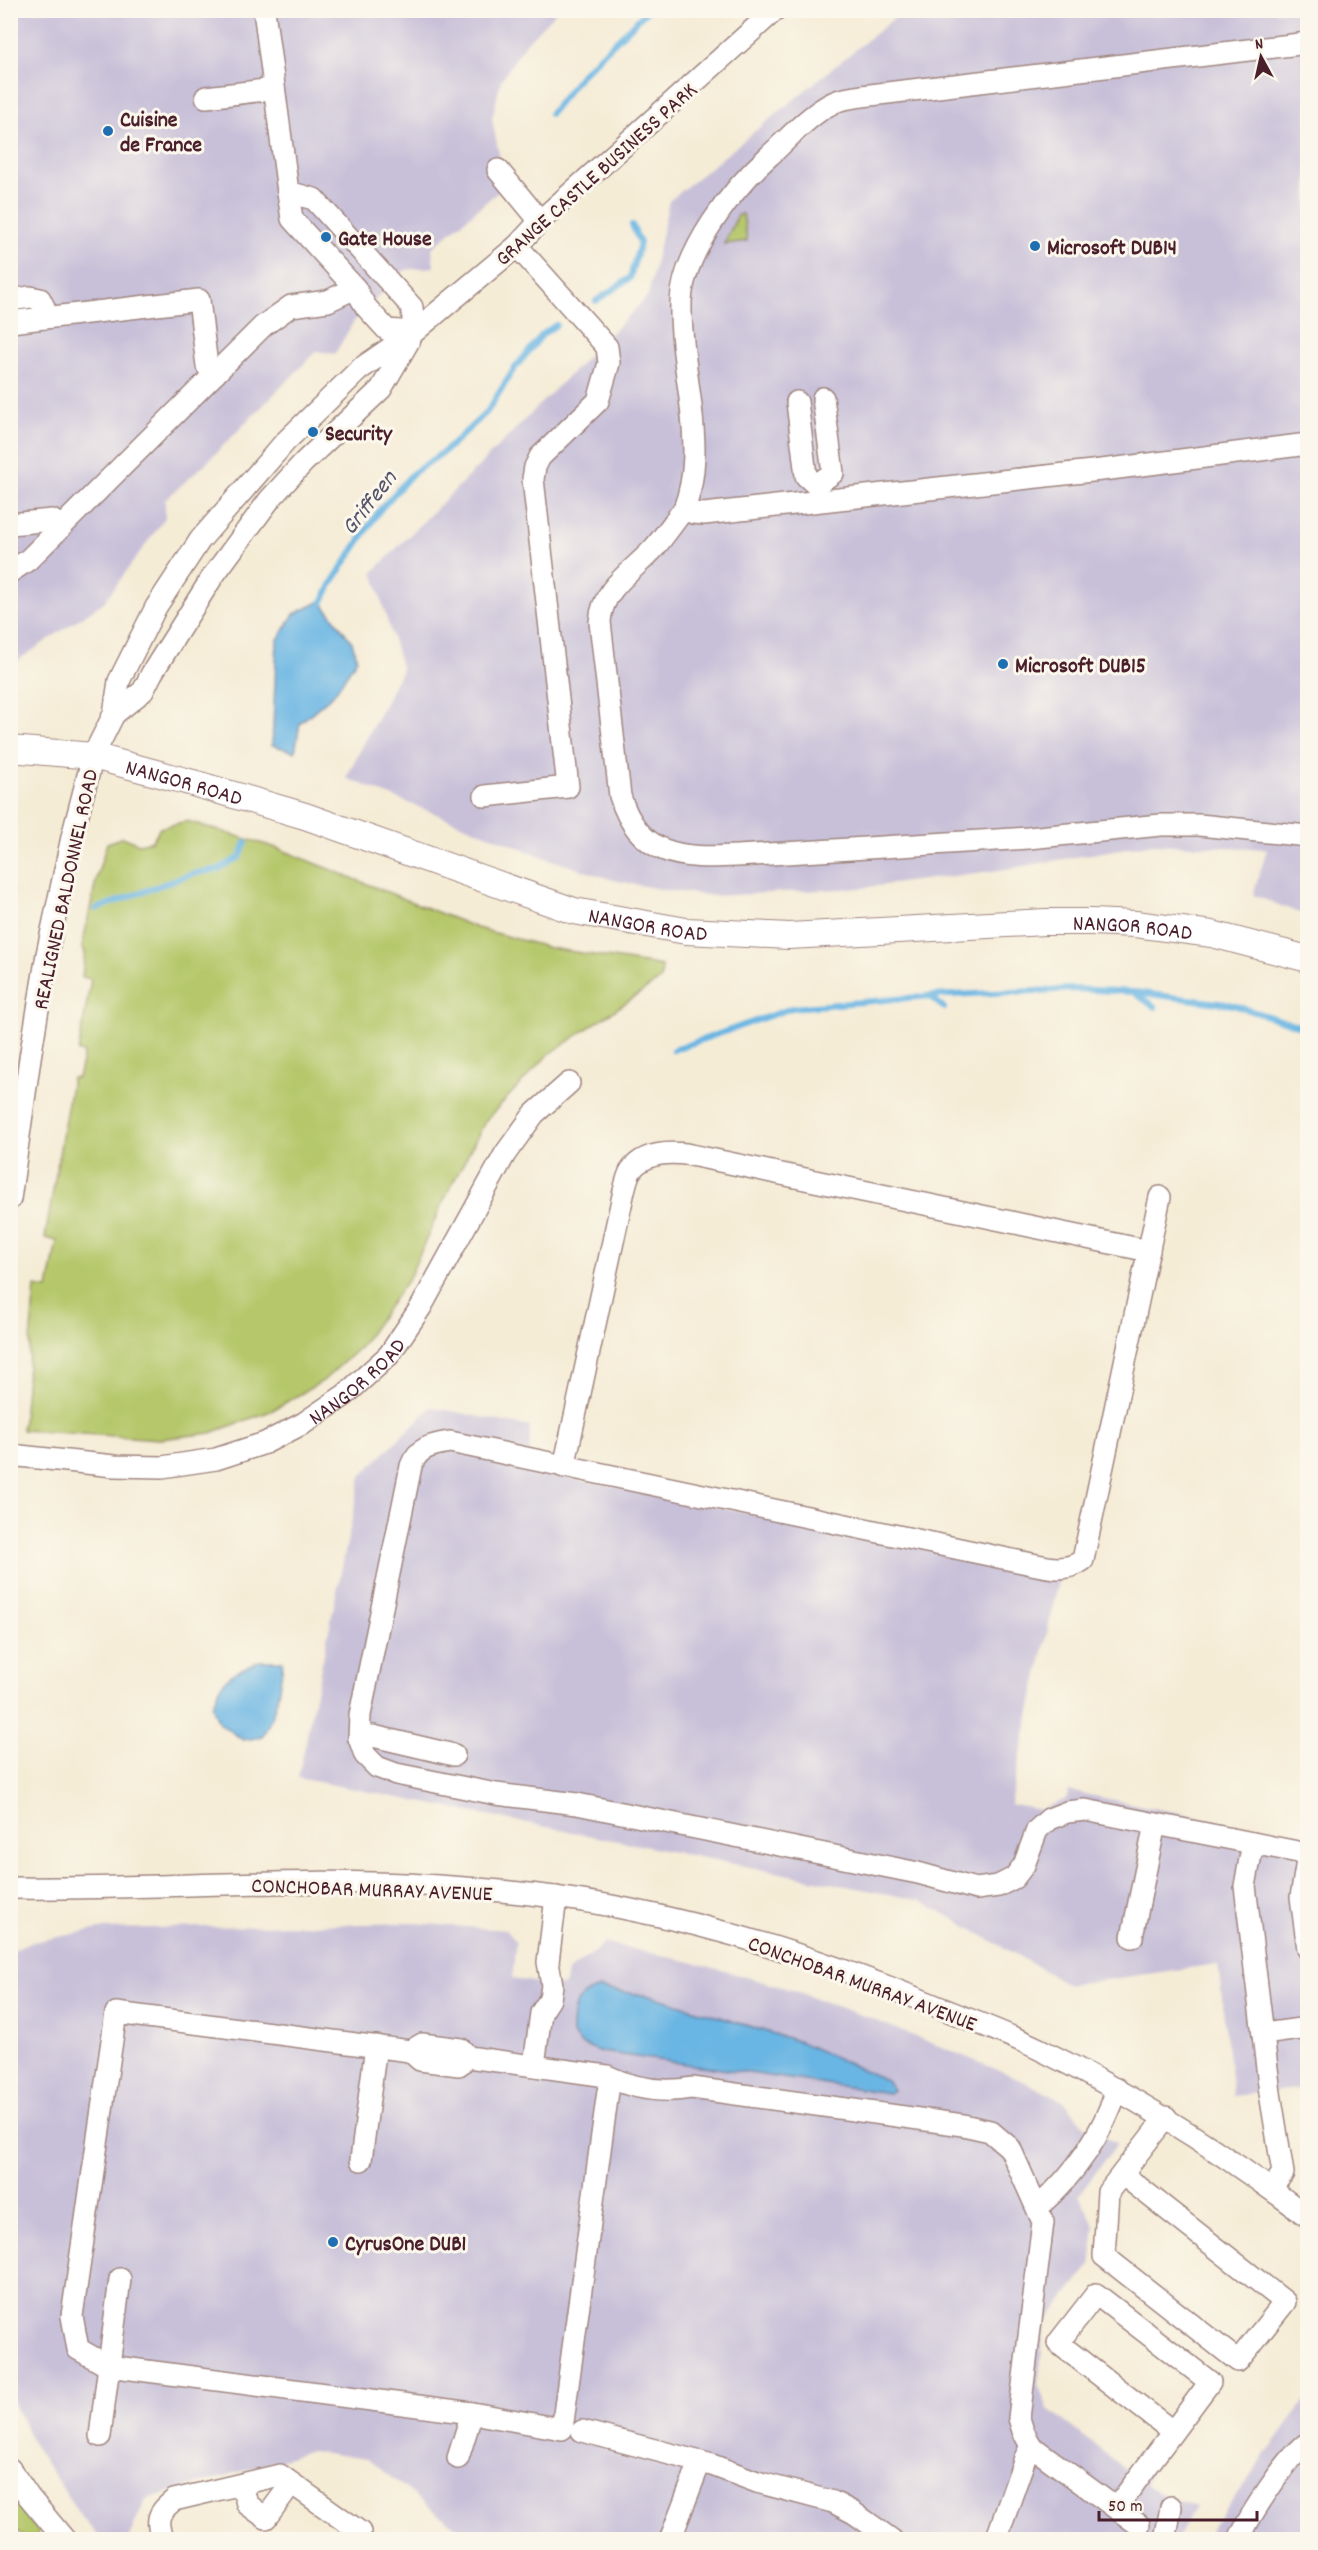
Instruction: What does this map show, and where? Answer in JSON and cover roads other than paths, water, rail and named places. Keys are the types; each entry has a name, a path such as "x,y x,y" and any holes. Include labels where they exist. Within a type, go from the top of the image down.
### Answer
{"main road":[{"name":"NANGOR ROAD","path":"10,749 93,756 305,816 574,911 686,931 789,936 1045,922 1136,924 1212,934 1308,959"}],"street":[{"path":"264,10 274,89 288,192 292,219 355,288 366,307 387,330 414,332 412,307 314,199 288,192"},
{"name":"GRANGE CASTLE BUSINESS PARK","path":"93,756 114,714 119,681 156,607 200,540 285,442 360,369 414,332 517,246 540,221 775,10"},
{"path":"1308,43 862,96 839,100 821,109 756,167 731,195 714,219 688,271 683,287 681,313 695,441 691,492 684,509 654,548 608,594 600,612 620,796 626,815 635,829 662,849 677,855 705,858 1028,838 1161,825 1208,826 1308,836"},
{"path":"206,97 274,89"},
{"path":"498,170 540,221"},
{"path":"485,796 568,787 533,479 535,467 540,458 598,401 609,363 607,347 517,246"},
{"path":"10,572 28,560 263,326 291,306 328,301 355,288 380,283 385,278"},
{"path":"10,300 30,297 40,299 44,307 45,318"},
{"path":"10,322 199,300 207,366 214,374"},
{"name":"GRANGE CASTLE BUSINESS PARK","path":"114,714 143,692 152,673 213,576 270,499 312,454 381,389 414,332"},
{"path":"816,493 833,472 823,398"},
{"path":"797,402 806,476 816,493"},
{"path":"684,509 704,514 816,493 1110,469 1308,444"},
{"path":"10,524 52,520 60,528"},
{"name":"REALIGNED BALDONNEL ROAD","path":"10,1199 47,954 93,756"},
{"name":"NANGOR ROAD","path":"10,1455 114,1466 162,1467 205,1461 265,1443 304,1423 337,1401 389,1355 421,1307 505,1154 534,1114 569,1083"},
{"path":"564,1467 622,1200 630,1173 638,1164 651,1156 668,1152 686,1154 1149,1251"},
{"path":"1161,1197 1083,1560 1075,1566 1058,1569 1022,1562 450,1442 426,1447 413,1459 376,1631 360,1715 359,1738 365,1755 377,1767 396,1774 496,1794 577,1804 918,1873 976,1889 998,1886 1014,1878 1024,1865 1037,1830 1049,1819 1067,1812 1085,1810 1308,1854 1301,1897 1308,1949"},
{"path":"359,1738 373,1736 454,1755"},
{"path":"1132,1937 1155,1824"},
{"path":"1252,1843 1245,1886 1283,2173 1271,2189"},
{"name":"CONCHOBAR MURRAY AVENUE","path":"10,1888 336,1883 435,1886 556,1897 623,1908 725,1932 812,1958 1036,2047 1166,2117 1308,2217"},
{"path":"534,2065 541,2013 536,1997 539,1978 548,1962 556,1897"},
{"path":"608,2084 534,2065 468,2057 461,2049 422,2044 410,2051 116,2013 72,2316 78,2349 108,2366 472,2413 562,2429 608,2084 626,2070 672,2077 692,2088 963,2125 990,2131 1010,2148 1043,2222 1019,2418 1023,2431 1031,2446 1139,2525"},
{"path":"1263,2034 1308,2028"},
{"path":"361,2160 376,2046"},
{"path":"1038,2207 1063,2185 1088,2152 1117,2090"},
{"path":"1122,2174 1285,2302 1239,2361 1104,2256 1108,2192 1166,2117"},
{"path":"100,2436 120,2279"},
{"path":"1116,2508 1210,2382 1096,2294 1058,2343 1172,2431"},
{"path":"458,2458 472,2413"},
{"path":"582,2432 700,2462 757,2482 833,2502 854,2513 892,2540"},
{"path":"1239,2540 1251,2514 1290,2462 1308,2443"},
{"path":"996,2540 1031,2446"},
{"path":"670,2540 700,2462"},
{"path":"10,2469 29,2497 65,2540"},
{"path":"162,2540 158,2525 161,2512 174,2500 280,2475 360,2532 354,2540"},
{"path":"242,2485 248,2504 266,2518 291,2484"},
{"path":"1165,2540 1171,2507"}],"water":[{"path":"321,601 352,642 357,659 334,694 300,723 295,752 272,745 277,641 294,614"},
{"path":"258,1661 283,1661 279,1691 271,1719 262,1737 243,1740 219,1723 212,1706 220,1688 229,1677"},
{"path":"599,1988 655,1997 800,2042 886,2080 893,2090 889,2093 602,2052 581,2044 572,2034 576,2005 584,1995"}],"waterway":[{"name":"Griffeen","path":"550,114 581,75 648,10"},
{"name":"Griffeen","path":"596,301 630,278 640,243 632,225"},
{"name":"Griffeen","path":"319,609 333,581 379,511 412,474 445,451 487,412 514,369 543,334 556,325"},
{"name":"Griffeen","path":"96,909 191,874 219,869 240,857 246,842"},
{"path":"673,1050 792,1008 930,996 1075,989 1134,992 1233,1005 1308,1029"},
{"path":"1136,994 1155,1007"},
{"path":"930,996 944,1008"}],"place":[{"name":"Cuisine de France","path":"108,131"},
{"name":"Gate House","path":"326,237"},
{"name":"Microsoft DUB14","path":"1035,246"},
{"name":"Security","path":"313,432"},
{"name":"Microsoft DUB15","path":"1003,664"},
{"name":"CyrusOne DUB1","path":"333,2242"}]}
